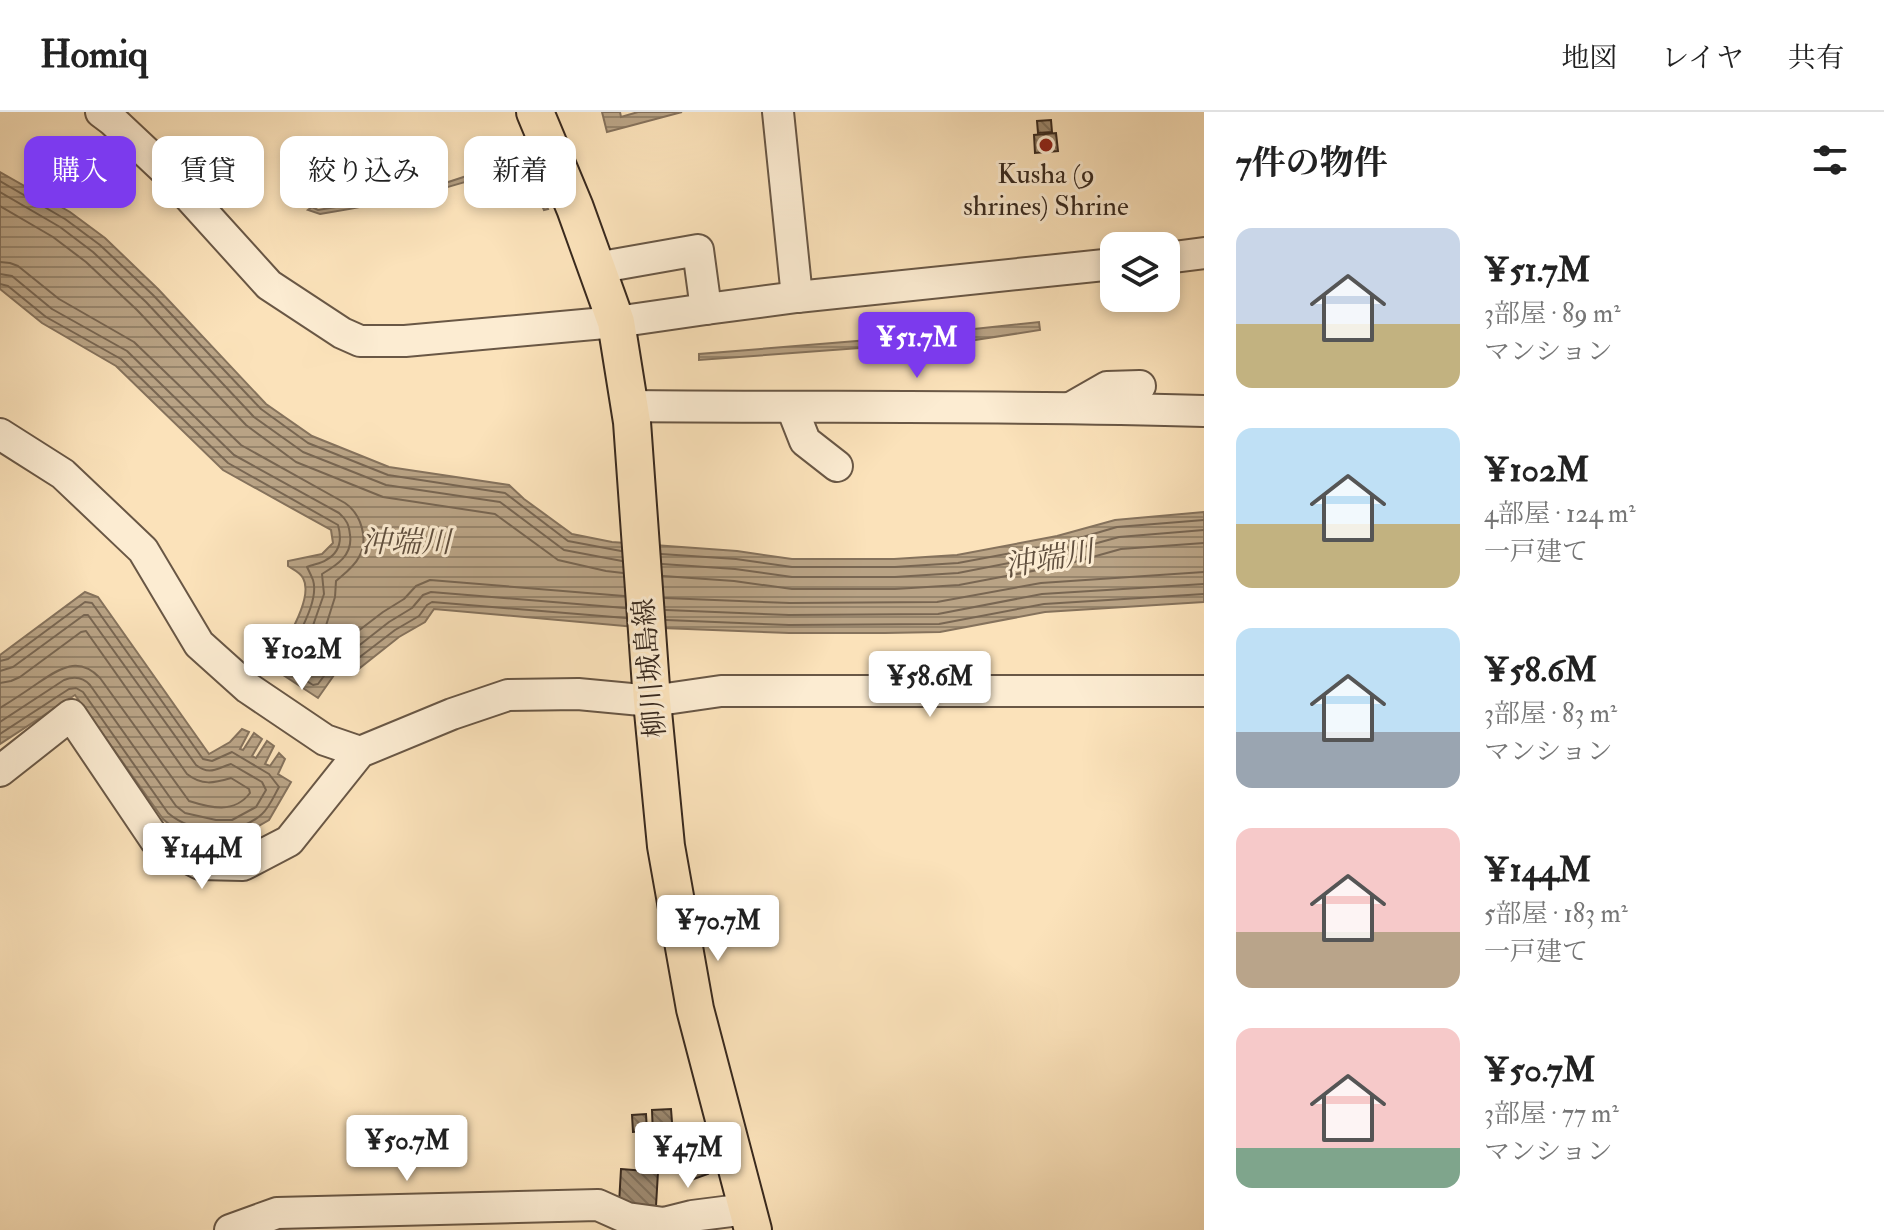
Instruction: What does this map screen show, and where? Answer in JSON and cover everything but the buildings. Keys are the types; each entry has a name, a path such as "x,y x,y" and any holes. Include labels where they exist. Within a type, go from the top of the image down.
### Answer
{"main road":[{"name":"柳川城島線","path":"535,112 575,208 616,322 630,414 666,846 695,1009 750,1219"}],"street":[{"path":"101,112 164,169 269,285 342,333 360,341 405,341 616,322 797,297 1100,265"},
{"path":"778,112 797,297"},
{"path":"596,268 698,250 706,309"},
{"path":"1180,256 1204,253"},
{"path":"1072,407 1107,387 1140,386"},
{"path":"938,407 968,395 991,391"},
{"path":"630,414 938,407 1204,411"},
{"path":"792,408 805,441 837,466"},
{"path":"0,434 63,474 143,550 199,644 248,688 325,740 360,752"},
{"path":"0,771 71,715 156,841 200,864 243,865 289,841 360,752 508,695 578,694 652,701 721,691 1204,691"},
{"path":"230,1230 277,1213 598,1205 644,1222 664,1223 692,1216 750,1219"}],"water":[{"path":"602,112 620,112 621,117 638,112 682,112 607,132"},
{"name":"沖端川","path":"0,172 24,186 24,208 63,208 105,238 158,289 266,404 312,436 389,467 509,485 572,534 612,542 737,551 792,559 894,559 957,555 1057,536 1115,520 1204,512 1204,602 1045,612 940,632 885,633 636,627 434,609 425,622 399,637 351,675 339,668 318,698 277,671 295,644 287,639 305,592 303,578 288,566 288,561 322,554 333,543 331,530 223,470 116,366 42,323 0,289"},
{"path":"464,177 464,183 448,187 448,182"},
{"path":"353,208 320,214 308,210"},
{"path":"1039,322 1040,330 949,344 699,360 699,354"},
{"path":"85,592 98,597 209,754 230,742 242,729 249,732 240,749 243,750 254,733 262,739 252,756 256,758 267,741 274,746 265,764 270,766 279,753 285,759 278,774 291,782 269,820 238,838 215,838 176,830 163,819 75,695 0,744 0,655"}],"place":[{"name":"Kusha (9 shrines) Shrine","path":"1046,145"}]}
